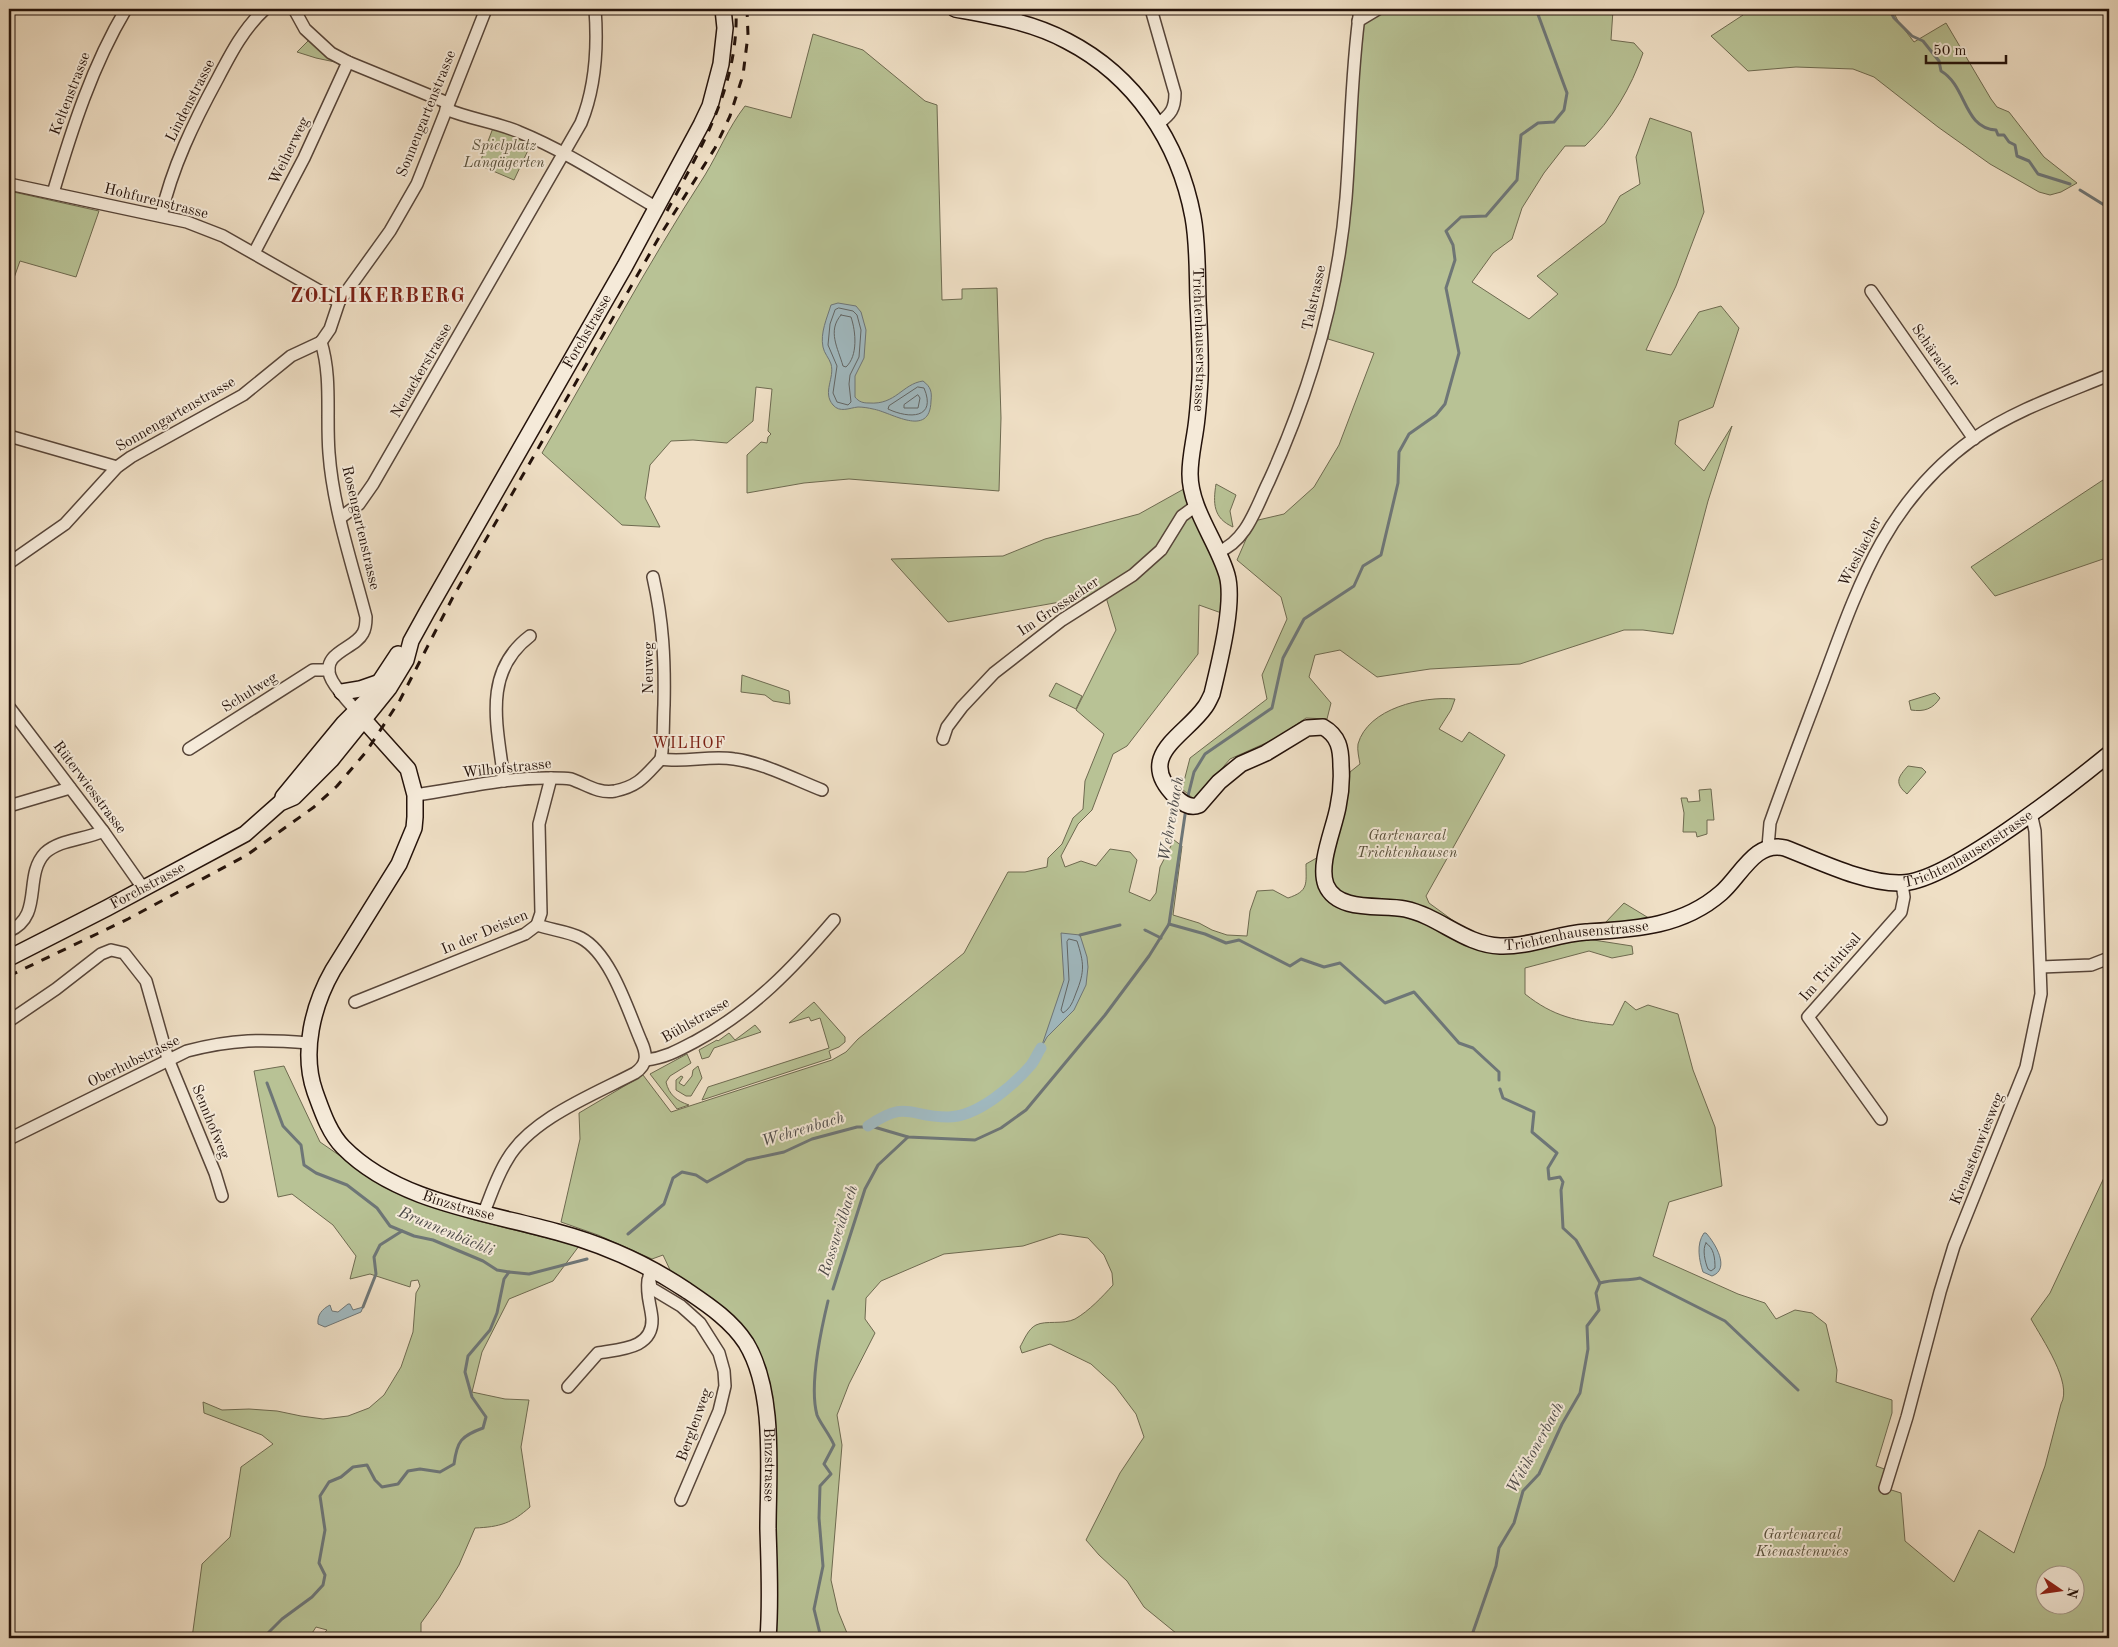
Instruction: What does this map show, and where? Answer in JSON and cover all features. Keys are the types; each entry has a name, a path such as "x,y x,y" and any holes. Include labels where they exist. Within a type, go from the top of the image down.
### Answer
{"main road":[{"name":"Forchstrasse","path":"9,958 245,834 280,803 286,792 360,715 389,688 406,660 411,641 689,149 710,106 718,80 724,48 724,9"},
{"name":"Trichtenhauserstrasse","path":"955,9 1016,15 1067,41 1101,63 1125,84 1158,124 1181,172 1188,196 1195,233 1200,376 1198,414 1190,474 1197,505 1228,577 1228,605 1212,694 1205,707 1169,743 1160,758 1162,778 1168,788 1184,803"},
{"name":"Forchstrasse","path":"360,715 402,649 411,641"},
{"path":"342,692 360,689 380,682"},
{"name":"Binzstrasse","path":"360,715 408,769 415,795 414,828 406,851 391,879 324,986 313,1020 309,1043 309,1060 314,1088 329,1127 342,1146 373,1171 394,1183 424,1196 589,1242 708,1304 722,1316 745,1342 760,1374 767,1422 768,1638"},
{"name":"Trichtenhausenstrasse","path":"1184,803 1196,806 1202,802 1219,782 1241,764 1266,753 1307,728 1324,727 1336,737 1341,751 1341,784 1338,807 1324,862 1324,877 1327,886 1333,894 1341,900 1354,904 1408,910 1425,916 1471,939 1500,946 1519,945 1573,933 1641,928 1676,920 1696,910 1721,893 1733,882 1752,858 1768,847 1777,846 1785,848 1876,882 1902,884 1918,880 1945,869 2031,813 2072,784 2109,754"}],"street":[{"name":"Keltenstrasse","path":"53,193 70,135 91,79 126,9"},
{"name":"Lindenstrasse","path":"161,216 182,149 198,115 251,22 265,9"},
{"path":"294,9 305,29 318,43 348,62 447,106 517,131 565,154 657,208"},
{"name":"Sonnengartenstrasse","path":"339,302 390,231 417,184 486,9"},
{"name":"Neuackerstrasse","path":"340,518 360,504 373,484 565,154 584,115 596,72 595,9"},
{"path":"1151,9 1175,93 1175,105 1169,116 1158,124"},
{"name":"Talstrasse","path":"1218,552 1229,548 1242,536 1258,504 1300,406 1322,338 1339,256 1346,198 1360,9"},
{"path":"1358,21 1378,9"},
{"name":"Weiherweg","path":"254,253 304,158 348,62"},
{"name":"Hohfurenstrasse","path":"9,184 187,222 223,236 339,302"},
{"name":"Schäracher","path":"1871,291 1974,439"},
{"path":"321,342 330,329 339,302"},
{"name":"Sonnengartenstrasse","path":"9,563 65,524 117,467 131,456 243,395 291,356 321,342"},
{"name":"Rosengartenstrasse","path":"321,342 326,358 329,453 333,485 366,617 363,633 354,643 334,656 329,670"},
{"name":"Wiesliacher","path":"1768,847 1770,823 1845,622 1873,557 1890,526 1912,497 1941,466 1974,439 2032,406 2109,374"},
{"path":"9,436 117,467"},
{"name":"Im Grossacher","path":"943,739 947,727 962,706 994,673 1062,620 1133,575 1161,550 1182,516 1197,505"},
{"name":"Neuweg","path":"653,577 663,633 663,746 661,759"},
{"path":"504,781 496,709 496,690 502,670 512,653 530,636"},
{"name":"Schulweg","path":"189,749 313,670 329,670"},
{"path":"329,670 333,682 360,715"},
{"name":"Rüterwiesstrasse","path":"9,707 143,888"},
{"path":"661,759 678,762 734,758 751,762 822,790"},
{"name":"Wilhofstrasse","path":"415,795 504,781 550,778 570,779 590,788 613,791 645,779 661,759"},
{"path":"537,925 540,913 539,824 550,778"},
{"path":"9,806 70,788"},
{"name":"Kienastenwiesweg","path":"1885,1488 1907,1418 1954,1246 2026,1067 2041,994 2035,831 2031,813"},
{"path":"9,931 20,924 29,910 36,870 45,854 60,844 103,832"},
{"name":"Im Trichtisal","path":"1881,1119 1808,1017 1901,912 1904,897 1902,884"},
{"name":"Bühlstrasse","path":"484,1212 507,1159 536,1129 559,1113 635,1073 642,1068 646,1060 666,1056 711,1033 746,1009 788,973 834,920"},
{"name":"In der Deisten","path":"355,1002 525,934 537,925 581,938 600,955 610,971 641,1040 646,1060"},
{"name":"Sennhofweg","path":"9,1021 56,989 101,954 111,950 119,950 130,959 146,980 168,1059 215,1173 222,1196"},
{"path":"2041,967 2091,965 2109,958"},
{"name":"Oberhubstrasse","path":"9,1140 187,1051 243,1040 309,1043"},
{"path":"568,1387 598,1352 630,1348 643,1342 652,1320 646,1294 650,1273"},
{"name":"Berglenweg","path":"650,1273 651,1288 681,1306 700,1323 719,1353 724,1370 725,1386 719,1411 681,1500"}],"green space":[{"path":"1360,9 1616,9 1613,10 1611,40 1634,43 1643,53 1633,79 1620,103 1585,146 1565,146 1544,173 1522,208 1512,239 1493,253 1472,282 1529,319 1558,294 1537,276 1605,223 1620,196 1640,184 1636,157 1650,118 1691,132 1704,212 1676,286 1646,350 1671,355 1699,312 1721,306 1739,328 1713,407 1679,421 1675,444 1704,471 1732,426 1708,501 1673,634 1643,630 1624,630 1520,664 1430,669 1377,677 1340,650 1315,655 1309,677 1331,703 1327,719 1306,718 1277,738 1230,759 1195,800 1182,789 1190,758 1267,699 1262,675 1287,619 1281,597 1237,560 1254,521 1284,514 1314,487 1339,445 1374,353 1328,339 1339,256"},
{"path":"1742,9 1892,9 1898,21 1914,42 1946,23 1997,107 2009,112 2044,157 2077,183 2061,192 2050,195 2039,192 1990,164 1938,127 1874,77 1853,69 1796,67 1748,71 1711,36 1743,15"},
{"path":"813,34 863,50 925,101 937,105 942,300 962,299 962,289 997,288 1001,418 999,491 849,479 804,483 747,493 747,455 761,442 767,443 768,437 771,434 768,431 772,389 756,387 753,421 727,443 693,440 671,441 650,465 645,498 660,527 622,525 542,453 642,278 745,106 791,118"},
{"path":"309,40 336,61 316,58 297,52"},
{"name":"Spielplatz Langägerten","path":"493,128 531,144 514,180 479,165"},
{"path":"9,191 99,211 76,277 20,261 9,292"},
{"path":"2109,476 2109,557 1995,596 1971,567"},
{"path":"1216,484 1236,495 1230,511 1233,527 1221,519 1216,509"},
{"path":"1191,485 1224,567 1227,615 1199,605 1198,654 1127,746 1113,754 1092,810 1078,824 1061,856 1065,867 1081,861 1096,866 1110,849 1130,852 1137,860 1129,892 1150,901 1156,893 1160,867 1174,840 1182,846 1173,915 1199,923 1227,935 1247,936 1250,911 1257,891 1273,890 1288,898 1300,893 1306,882 1306,864 1336,847 1350,772 1360,764 1358,744 1364,732 1373,721 1385,713 1413,702 1455,699 1451,710 1439,729 1462,742 1469,732 1505,755 1426,896 1429,903 1499,954 1587,939 1632,946 1633,954 1612,958 1589,951 1525,968 1525,994 1546,1008 1566,1017 1613,1025 1625,1001 1636,1010 1648,1005 1678,1014 1693,1070 1715,1127 1722,1186 1669,1202 1653,1256 1738,1294 1765,1303 1776,1319 1795,1310 1812,1313 1826,1324 1837,1370 1836,1382 1892,1400 1892,1413 1876,1466 1890,1471 1885,1488 1901,1493 1905,1541 1954,1582 1979,1530 2014,1553 2045,1466 2064,1395 2060,1373 2055,1361 2031,1319 2050,1293 2109,1167 2109,1638 1182,1638 1144,1607 1127,1581 1086,1540 1120,1473 1144,1437 1136,1414 1115,1386 1091,1364 1050,1344 1022,1353 1020,1347 1026,1335 1036,1325 1075,1319 1090,1308 1113,1285 1112,1273 1104,1255 1088,1238 1060,1234 1023,1246 944,1254 881,1281 866,1298 865,1319 875,1333 849,1384 837,1415 842,1445 831,1580 838,1611 849,1638 766,1638 773,1501 772,1395 761,1358 749,1336 734,1318 715,1300 671,1272 663,1255 652,1259 598,1235 561,1222 580,1139 579,1113 643,1075 671,1112 832,1060 846,1052 858,1039 964,953 1008,872 1025,872 1047,867 1048,858 1062,844 1073,818 1083,809 1085,781 1104,734 1076,710 1116,630 1105,594 948,622 891,559 1003,556 1045,539 1139,514"},
{"path":"742,675 789,691 790,704 773,701 765,695 741,692"},
{"path":"1056,683 1082,696 1076,709 1049,696"},
{"path":"1935,693 1940,698 1931,707 1920,711 1911,710 1909,701"},
{"path":"1908,766 1922,768 1926,772 1907,794 1900,787 1899,780"},
{"path":"1711,789 1714,820 1707,820 1707,834 1697,837 1696,832 1683,832 1684,813 1681,798 1687,798 1688,802 1700,801 1699,790"},
{"path":"1624,903 1652,920 1605,923"},
{"path":"814,1002 845,1037 845,1042 829,1051 831,1058 702,1100 708,1087 829,1048 820,1018 811,1021 809,1017 789,1023"},
{"path":"755,1025 761,1032 714,1048 709,1057 702,1059 699,1050 718,1041 729,1033 735,1040"},
{"path":"687,1054 691,1063 670,1076 666,1082 669,1091 674,1097 689,1105 677,1109 650,1074"},
{"path":"284,1066 320,1142 365,1173 418,1202 474,1220 579,1246 553,1281 509,1299 482,1352 472,1392 505,1399 529,1400 521,1447 530,1507 505,1523 492,1527 475,1528 459,1565 421,1623 421,1638 320,1638 327,1630 316,1627 309,1638 192,1638 202,1564 230,1537 241,1467 273,1444 262,1435 204,1413 203,1402 222,1410 277,1411 323,1419 348,1416 369,1408 384,1395 401,1367 413,1332 416,1293 420,1286 418,1280 411,1281 410,1287 370,1274 350,1279 356,1256 333,1225 292,1194 278,1197 254,1071"},
{"path":"698,1066 702,1078 691,1096 686,1096 676,1090 676,1080 681,1076 683,1077 679,1083 684,1086 692,1076 693,1070"}],"water":[{"path":"838,303 856,306 861,312 866,330 864,358 855,376 855,397 863,402 878,403 886,401 909,386 923,381 929,388 931,395 929,412 924,419 917,421 908,420 870,408 839,409 833,405 829,395 832,369 824,349 822,336 831,305"},
{"path":"1061,933 1080,935 1087,957 1086,985 1074,1010 1047,1037 1041,1048 1064,980"},
{"path":"1704,1233 1713,1243 1720,1256 1721,1262 1718,1273 1712,1276 1703,1272 1700,1262 1699,1247"},
{"path":"350,1304 353,1310 363,1307 361,1312 325,1327 318,1324 319,1315 322,1310 330,1305 332,1311 338,1312"}],"waterway":[{"name":"Wehrenbach","path":"1187,800 1194,772 1205,754 1272,708 1283,658 1304,619 1354,586 1363,566 1381,555 1398,483 1399,452 1409,434 1436,415 1445,404 1459,353 1446,288 1455,260 1453,245 1446,231 1461,217 1486,216 1517,180 1521,135 1538,123 1554,122 1564,110 1567,93 1536,9"},
{"path":"1889,9 1894,18 1912,36 1923,41 1939,61 1941,71 1956,86 1977,122 1985,128 1996,130 1998,135 2004,135 2009,142 2015,145 2017,156 2029,161 2038,174 2070,184"},
{"path":"2080,190 2109,208"},
{"name":"Wehrenbach","path":"628,1234 664,1204 673,1178 682,1172 696,1175 707,1182 747,1160 784,1152 812,1139 857,1127 874,1127 908,1137 975,1140 1001,1128 1026,1110 1105,1015 1149,956 1169,924 1186,808"},
{"name":"Witikonerbach","path":"1169,924 1205,934 1226,943 1239,940 1290,966 1301,959 1324,967 1340,963 1385,1003 1414,992 1459,1043 1473,1048 1499,1072 1499,1080"},
{"path":"1080,935 1120,925"},
{"path":"1145,930 1161,938"},
{"path":"868,1126 881,1118 900,1111 948,1117 971,1112 994,1099 1015,1082 1031,1065 1041,1048"},
{"name":"Brunnenbächli","path":"267,1083 283,1126 301,1145 304,1165 316,1173 347,1185 377,1208 390,1226 414,1236 433,1240 483,1261 497,1270 509,1272"},
{"name":"Witikonerbach","path":"1475,1638 1473,1632 1496,1566 1499,1548 1514,1523 1523,1491 1539,1474 1562,1424 1580,1393 1588,1349 1587,1326 1599,1310 1596,1293 1600,1283 1576,1240 1563,1228 1561,1190 1563,1182 1560,1177 1549,1179 1548,1168 1557,1153 1532,1132 1534,1112 1503,1098 1500,1089"},
{"name":"Rossweidbach","path":"833,1289 865,1189 878,1165 908,1137"},
{"path":"363,1307 376,1274 374,1257 380,1245 402,1231"},
{"name":"Wehrenbach","path":"263,1638 282,1619 312,1597 323,1585 325,1575 319,1563 325,1530 320,1496 329,1482 341,1477 353,1467 367,1465 375,1480 382,1487 398,1484 408,1471 420,1469 440,1472 454,1464 461,1440 483,1428 486,1417 472,1397 465,1372 468,1356 490,1330 497,1313 504,1279 509,1272 529,1274 587,1259"},
{"path":"1600,1283 1640,1278 1725,1321 1798,1390"},
{"name":"Rossweidbach","path":"821,1638 814,1609 823,1566 819,1518 820,1486 831,1474 824,1464 834,1445 817,1415 814,1389 817,1358 828,1301"}],"railway":[{"path":"667,211 705,139 725,89 735,37 736,9"},
{"path":"9,976 128,919 247,855 314,807 337,786 366,752 400,700 453,597 661,234 715,148 730,116 743,75 748,35 747,9"}],"district":[{"name":"ZOLLIKERBERG","path":"378,297"},
{"name":"WILHOF","path":"689,744"}],"park label":[{"name":"Gartenareal Trichtenhausen","path":"1407,844"},
{"name":"Gartenareal Kienastenwies","path":"1802,1544"}]}
